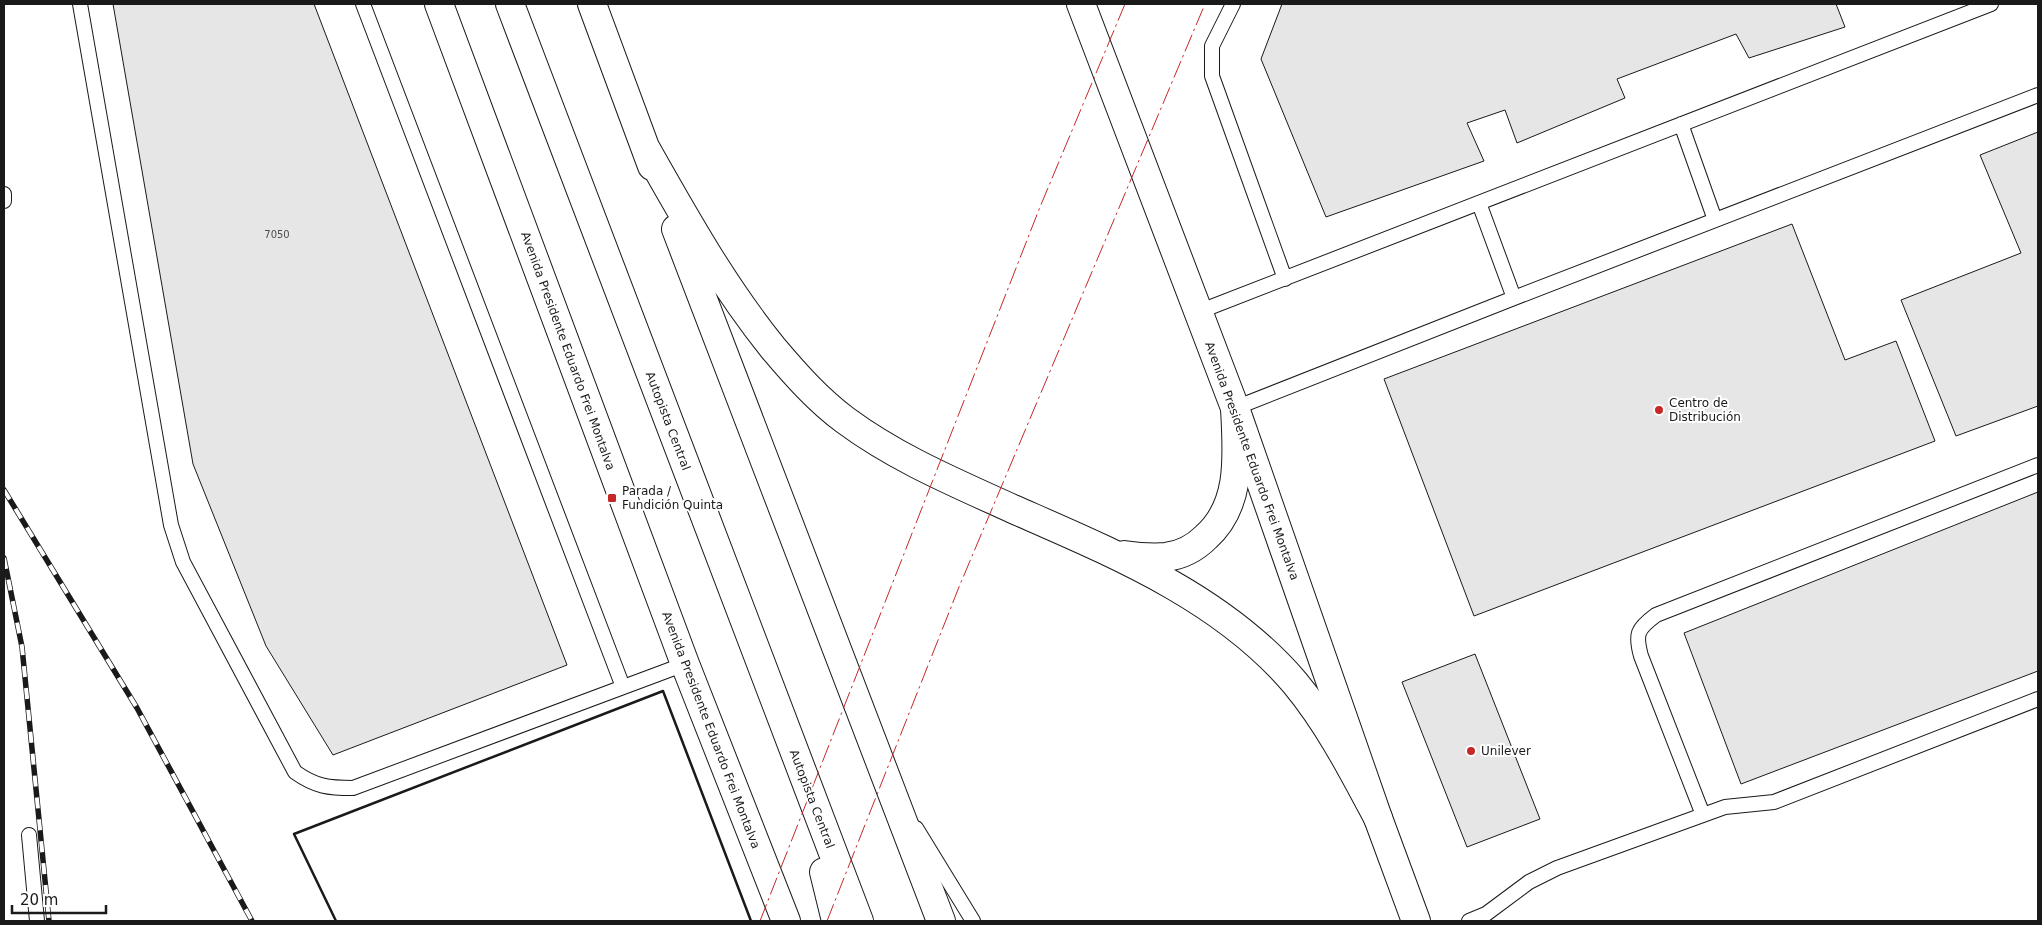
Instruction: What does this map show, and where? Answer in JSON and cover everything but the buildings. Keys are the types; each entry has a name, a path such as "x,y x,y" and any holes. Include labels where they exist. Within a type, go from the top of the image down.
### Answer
{"main road":[{"name":"Avenida Presidente Eduardo Frei Montalva","path":"439,4 685,664 786,921"},
{"name":"Autopista Central","path":"510,4 859,921"},
{"path":"592,4 941,921"},
{"name":"Avenida Presidente Eduardo Frei Montalva","path":"1081,4 1235,408 1378,818 1416,921"},
{"path":"646,149 700,245 726,285 766,338 813,393 857,428 911,460 1115,554 1155,575 1206,606 1268,654 1293,680 1325,724 1350,765 1378,818"},
{"path":"1115,554 1148,558 1179,554 1200,543 1219,524 1230,501 1236,476 1235,408"},
{"path":"796,759 836,921"}],"lane":[{"path":"80,4 171,525 182,562 295,772 307,781 325,788 353,788 685,664"},
{"path":"363,4 623,687"},
{"path":"1232,4 1212,46 1212,76 1285,279"},
{"path":"1198,312 1991,4"},
{"path":"1235,408 2038,95"},
{"path":"1681,124 1716,220"},
{"path":"4,194 4,201"},
{"path":"1479,203 1514,298"},
{"path":"1703,815 1641,656 1637,640 1641,626 1656,615 2038,465"},
{"path":"1469,921 1486,914 1529,882 1556,868 1725,807 1774,802 2038,699"},
{"path":"887,780 972,921"},
{"path":"29,835 37,921"}],"railway":[{"path":"4,490 137,708 252,921"},
{"path":"4,558 22,647 49,921"}],"wall":[{"path":"336,921 294,834 663,691 751,921"}],"power":[{"path":"760,921 1040,207 1125,4"},
{"path":"827,921 959,587 1205,4"}],"place":[{"name":"Centro de Distribución","path":"1659,410"},
{"name":"Parada / Fundición Quinta","path":"612,498"},
{"name":"Unilever","path":"1471,751"}]}
